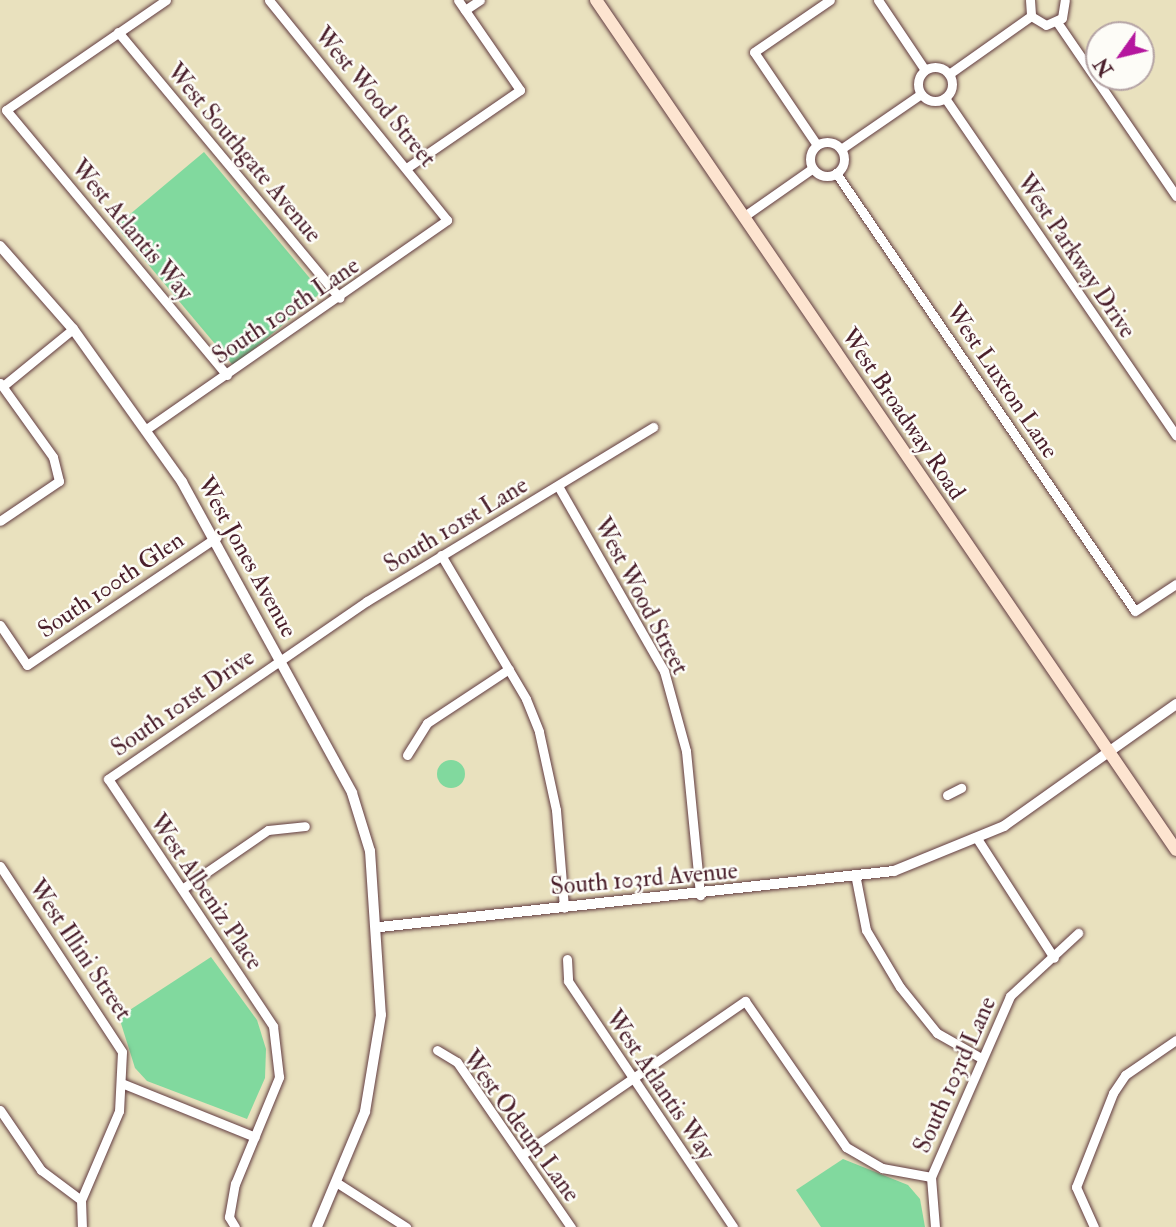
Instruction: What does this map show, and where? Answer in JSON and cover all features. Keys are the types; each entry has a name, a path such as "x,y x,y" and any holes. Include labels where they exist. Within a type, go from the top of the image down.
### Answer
{"main road":[{"name":"West Broadway Road","path":"596,0 1176,850"}],"street":[{"path":"118,33 166,0"},
{"name":"West Wood Street","path":"269,0 408,167 447,220"},
{"path":"408,167 520,90 458,0"},
{"path":"465,10 480,0"},
{"path":"743,217 813,168 817,145 754,52 830,0"},
{"path":"841,149 921,94 925,70 878,0"},
{"path":"1030,0 1031,16"},
{"path":"1057,22 1065,0"},
{"path":"925,70 949,74 1031,16"},
{"path":"1031,16 1042,24 1057,22"},
{"path":"1057,22 1176,197"},
{"name":"West Atlantis Way","path":"118,33 6,110 227,375"},
{"name":"West Southgate Avenue","path":"118,33 340,298"},
{"path":"921,94 945,99 953,85 949,74"},
{"name":"West Parkway Drive","path":"945,99 1176,435"},
{"path":"813,168 836,173 844,162 841,149 833,142 817,145"},
{"name":"West Luxton Lane","path":"836,173 1135,611 1176,584"},
{"name":"South 100th Lane","path":"145,430 340,298 447,220"},
{"name":"West Jones Avenue","path":"0,246 73,329 217,537 352,793 370,851 380,927"},
{"path":"0,521 59,481 53,457 1,384 73,329"},
{"name":"South 101st Lane","path":"280,658 441,555 653,427"},
{"name":"West Wood Street","path":"558,486 664,671 686,751 700,895"},
{"name":"South 100th Glen","path":"0,625 27,665 217,537"},
{"path":"441,555 509,669 550,771 564,908"},
{"name":"South 101st Drive","path":"108,779 280,658"},
{"path":"407,755 427,723 509,669"},
{"name":"South 103rd Avenue","path":"380,927 856,879 978,840 1176,705"},
{"name":"West Albeniz Place","path":"108,779 272,1026 279,1077 255,1137"},
{"path":"947,795 961,788"},
{"path":"182,889 268,830 305,826"},
{"path":"978,840 1054,958"},
{"name":"West Illini Street","path":"0,866 112,1029 124,1084"},
{"path":"856,879 866,930 900,987 937,1033 981,1058"},
{"path":"317,1227 339,1184 375,1062 380,927"},
{"name":"South 103rd Lane","path":"931,1177 1010,996 1054,958 1077,933"},
{"name":"West Atlantis Way","path":"567,959 568,981 631,1079 733,1227"},
{"path":"523,1154 745,1001 846,1147 882,1168 931,1177 935,1227"},
{"path":"1094,1227 1076,1188 1118,1084 1176,1040"},
{"name":"West Odeum Lane","path":"438,1050 457,1062 571,1227"},
{"path":"82,1227 81,1200 124,1084 255,1137 230,1204 235,1227"},
{"path":"0,1110 41,1170 81,1200"},
{"path":"339,1184 406,1227"}],"green space":[{"path":"204,152 322,292 234,366 116,226"},
{"path":"451,760 461,764 465,774 461,784 451,788 441,784 437,774 441,764"},
{"path":"211,957 257,1020 266,1049 265,1078 247,1119 147,1081 135,1068 119,1017"},
{"path":"843,1159 908,1185 920,1199 925,1227 821,1227 796,1190"}]}
